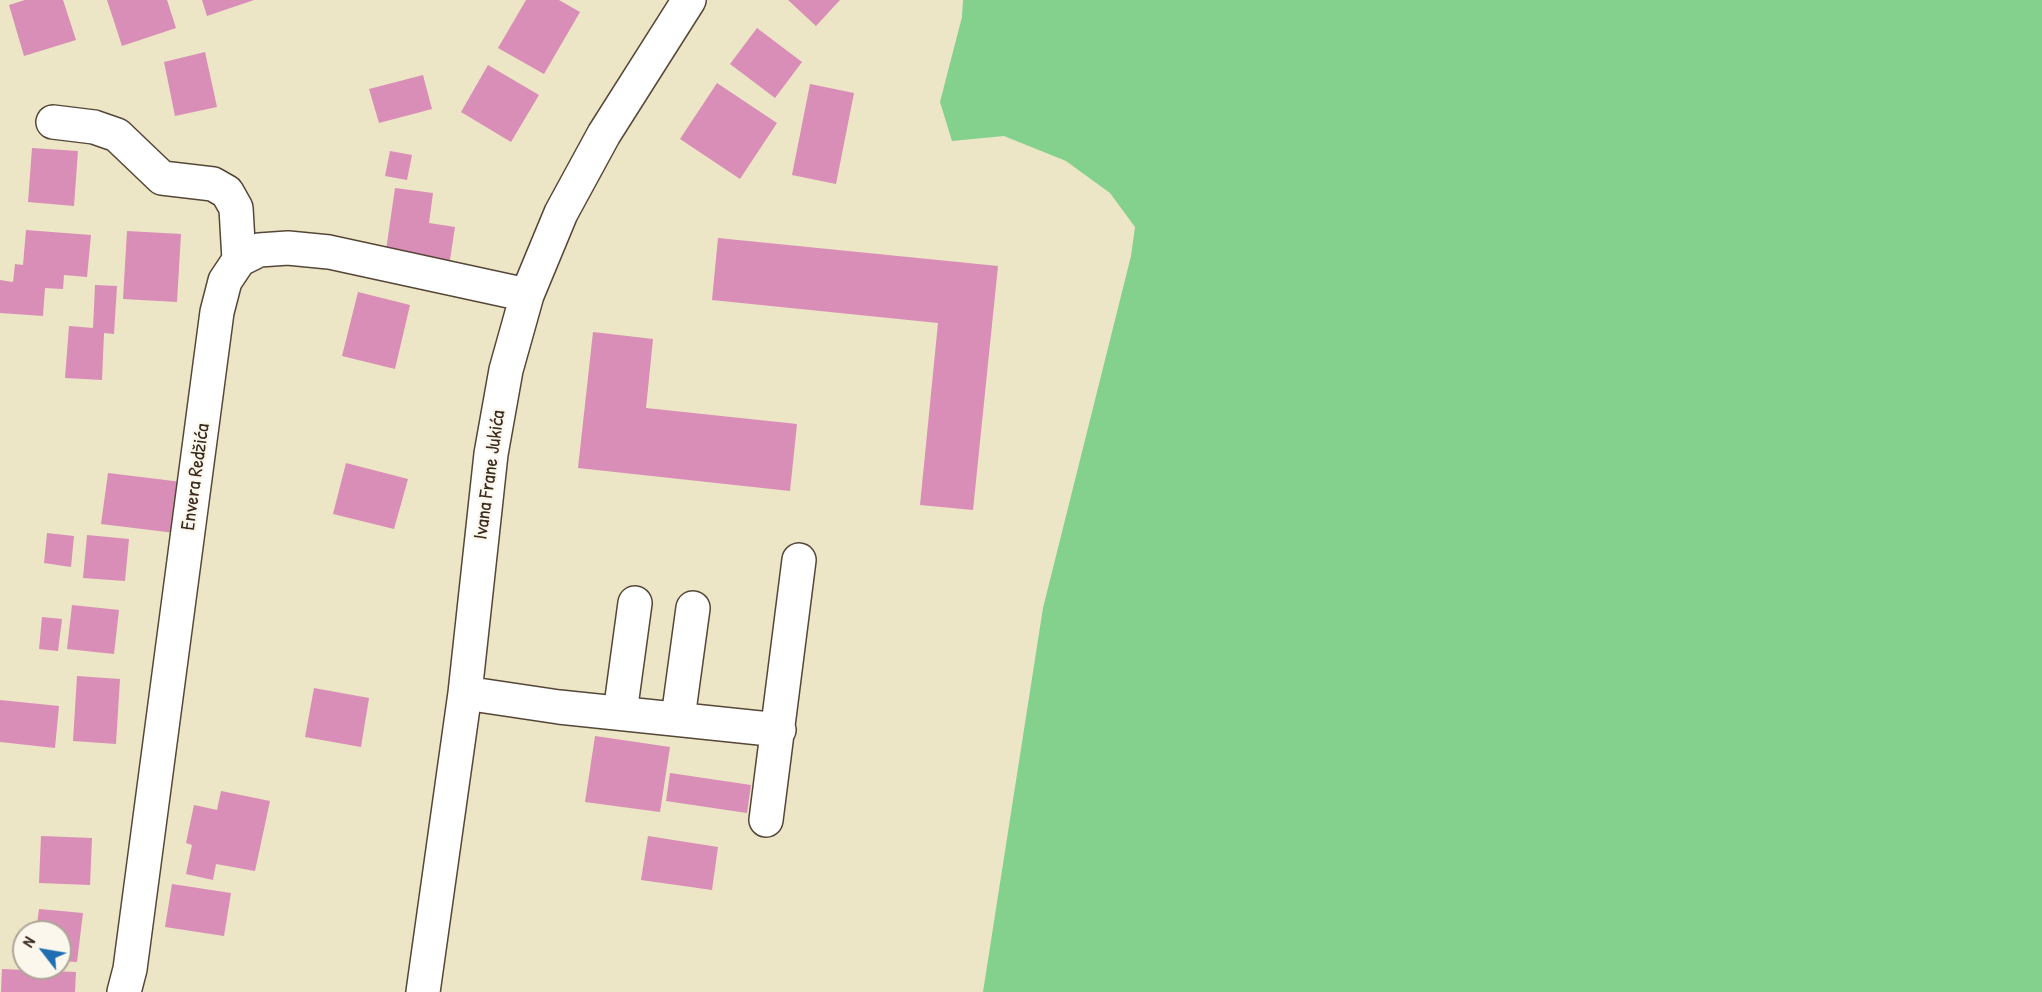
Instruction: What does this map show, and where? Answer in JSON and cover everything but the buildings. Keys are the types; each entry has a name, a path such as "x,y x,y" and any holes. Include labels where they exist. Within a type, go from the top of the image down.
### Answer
{"street":[{"name":"Ivana Frane Jukića","path":"423,992 465,693 490,454 506,370 527,295 561,213 604,134 690,0"},
{"path":"53,122 94,127 117,135 162,178 213,184 227,192 236,208 239,260 259,250 288,248 329,252 527,295"},
{"name":"Envera Redžića","path":"124,992 131,957 217,312 225,281 239,260"},
{"path":"766,820 799,560"},
{"path":"620,712 635,603"},
{"path":"678,718 693,608"},
{"path":"465,693 559,707 779,730"}],"green space":[{"path":"963,0 2042,0 2042,992 983,992 1043,608 1131,256 1135,227 1110,193 1066,161 1004,136 952,141 940,102 962,17"}]}
